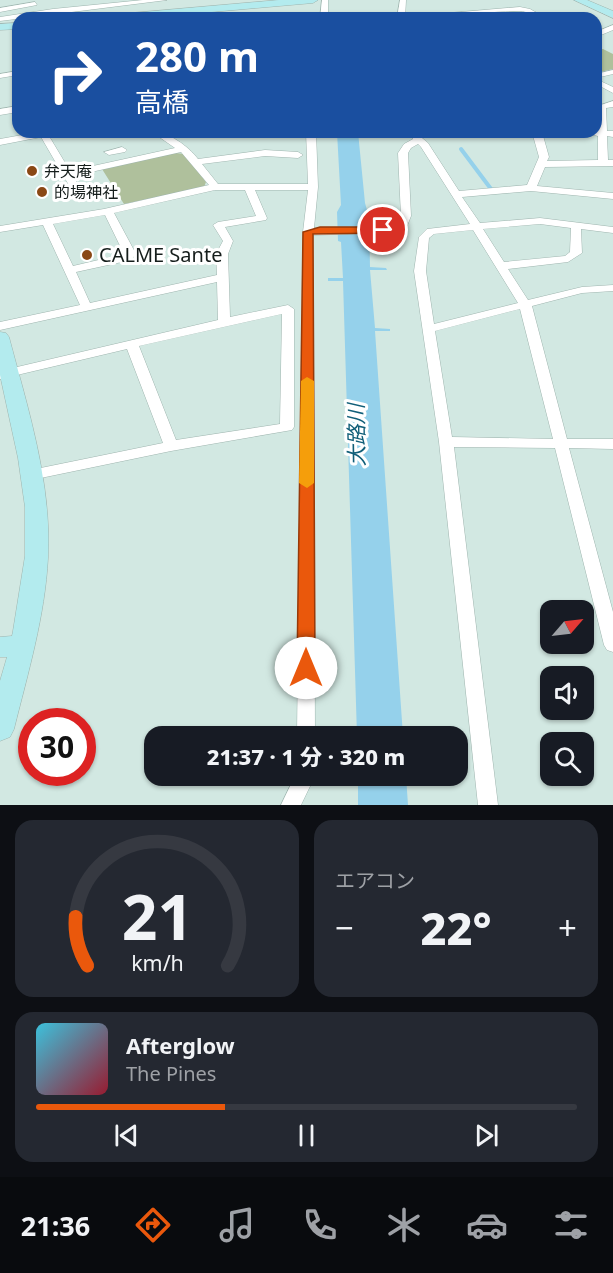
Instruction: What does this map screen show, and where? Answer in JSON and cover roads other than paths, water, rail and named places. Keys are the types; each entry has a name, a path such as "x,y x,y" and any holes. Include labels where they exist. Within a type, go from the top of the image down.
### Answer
{"street":[{"path":"64,12 164,0"},
{"path":"202,12 313,0"},
{"path":"579,0 613,15"},
{"path":"0,10 34,2"},
{"path":"502,12 521,9 532,12"},
{"path":"542,164 608,163 602,133 602,106 613,104"},
{"path":"602,133 613,134"},
{"path":"0,142 22,138"},
{"path":"51,138 75,187"},
{"path":"166,138 197,162 215,187"},
{"path":"306,726 314,231 311,138"},
{"path":"314,231 383,230 394,229 403,224 406,216 403,153 415,138"},
{"path":"419,138 457,194 525,304 612,639"},
{"path":"531,188 542,164 544,151 539,138"},
{"path":"68,174 183,149"},
{"path":"115,151 124,162"},
{"path":"197,162 265,153 298,155"},
{"path":"224,322 222,254 228,242 218,225 262,218 248,186"},
{"path":"0,229 108,211 215,187 313,187"},
{"path":"457,194 531,188 613,196"},
{"path":"69,270 127,258 130,254 120,240 108,211"},
{"path":"488,805 446,442 420,272 424,237 431,231 540,221 613,230"},
{"path":"47,222 86,306"},
{"path":"502,266 568,259 576,253 576,226"},
{"path":"0,326 221,278"},
{"path":"428,329 582,290 613,288"},
{"path":"4,374 288,309 286,427 171,446 31,475"},
{"path":"0,338 4,374 31,475 37,531 34,582 11,646 0,729"},
{"path":"132,345 171,446"},
{"path":"446,442 613,444"},
{"path":"291,805 300,786"}],"water":[{"name":"大路川","path":"337,138 359,138 365,203 369,217 370,267 387,270 370,270 375,328 390,329 390,331 375,331 402,726 357,726 343,281 328,281 328,278 343,278 337,212 341,205"},
{"path":"358,786 407,786 408,805 358,805"}],"waterway":[{"path":"461,149 491,189"}],"place":[{"name":"弁天庵","path":"32,171"},
{"name":"的場神社","path":"42,192"},
{"name":"CALME Sante","path":"87,255"}]}
